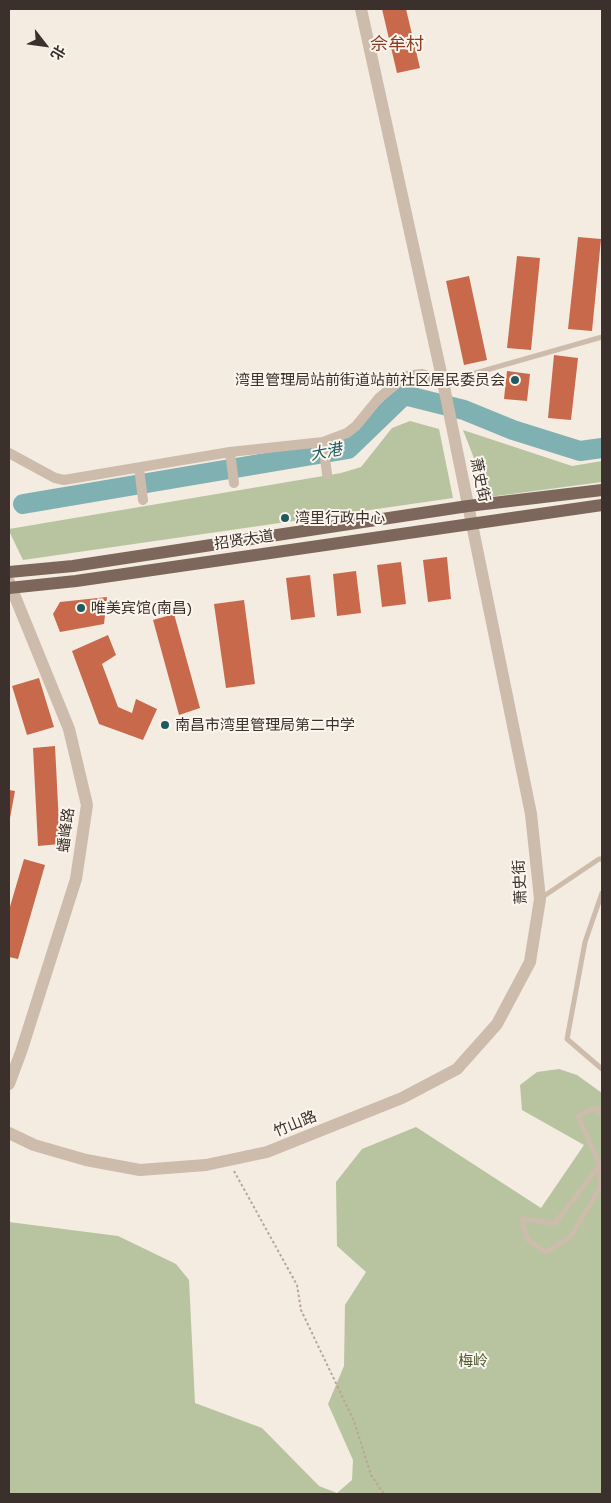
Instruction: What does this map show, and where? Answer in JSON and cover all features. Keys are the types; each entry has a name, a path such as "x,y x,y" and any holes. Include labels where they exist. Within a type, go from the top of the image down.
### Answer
{"main road":[{"name":"招贤大道","path":"9,572 73,566 468,506 602,490"},
{"name":"招贤大道","path":"10,586 76,581 602,505"}],"street":[{"name":"萧史街","path":"361,9 443,382 531,814 540,899 530,962"},
{"path":"9,453 50,475 64,480 230,452 323,442 347,433 356,426 379,398 406,376 422,374 443,382"},
{"path":"323,442 327,474"},
{"path":"230,452 234,484"},
{"path":"139,468 143,500"},
{"name":"蟠峰路","path":"9,1084 76,880 87,806 68,729 10,586"},
{"name":"竹山路","path":"9,1133 34,1145 86,1160 140,1170 206,1165 267,1152 402,1098 457,1069 497,1024 530,962"}],"lane":[{"path":"443,382 602,337"},
{"path":"540,899 599,859 602,859"},
{"path":"602,893 585,942 567,1039 602,1069"},
{"path":"600,1165 554,1223 522,1219 527,1239 546,1252 570,1237 601,1186 600,1165 578,1116 596,1108 602,1114"}],"path":[{"path":"228,1160 297,1285 301,1310 354,1421 370,1475 384,1494"}],"green space":[{"path":"410,421 439,429 453,498 23,560 9,531 9,529 341,473 361,467 392,428"},
{"path":"463,430 572,466 602,461 602,482 489,497"},
{"name":"梅岭","path":"559,1069 577,1075 602,1093 602,1494 9,1494 9,1222 118,1236 176,1264 189,1280 195,1403 262,1428 319,1486 337,1493 352,1480 353,1460 328,1404 344,1366 345,1305 366,1272 337,1246 336,1182 362,1149 416,1127 541,1208 584,1145 522,1110 520,1085 537,1072"}],"building":[{"path":"382,9 406,9 420,68 397,73"},
{"path":"578,237 601,239 592,331 568,329"},
{"path":"517,256 540,258 531,350 507,348"},
{"path":"469,276 487,360 464,365 446,281"},
{"path":"554,355 578,358 571,420 548,418"},
{"path":"507,371 530,374 527,401 504,399"},
{"path":"447,557 451,599 428,602 423,560"},
{"path":"401,562 406,604 382,607 377,565"},
{"path":"356,571 361,613 337,616 333,574"},
{"path":"310,575 315,617 291,620 286,578"},
{"name":"唯美宾馆(南昌)","path":"107,597 104,624 60,632 53,614 60,602"},
{"path":"244,600 255,684 226,688 214,604"},
{"path":"174,614 200,708 179,715 153,620"},
{"path":"108,635 116,655 102,664 118,707 132,713 136,699 157,709 143,740 99,724 72,651"},
{"path":"39,678 54,727 27,735 12,686"},
{"path":"55,746 60,844 38,846 33,748"},
{"path":"9,790 15,791 10,818 9,818"},
{"path":"24,859 45,865 18,959 9,957 9,910"}],"waterway":[{"name":"大港","path":"23,504 348,449 404,395 464,410 513,430 580,451 602,448"}],"place":[{"name":"湾里管理局站前街道站前社区居民委员会","path":"515,380"},
{"name":"湾里行政中心","path":"285,518"},
{"name":"唯美宾馆(南昌)","path":"81,608"},
{"name":"南昌市湾里管理局第二中学","path":"165,725"}],"district":[{"name":"佘牟村","path":"397,44"}]}
